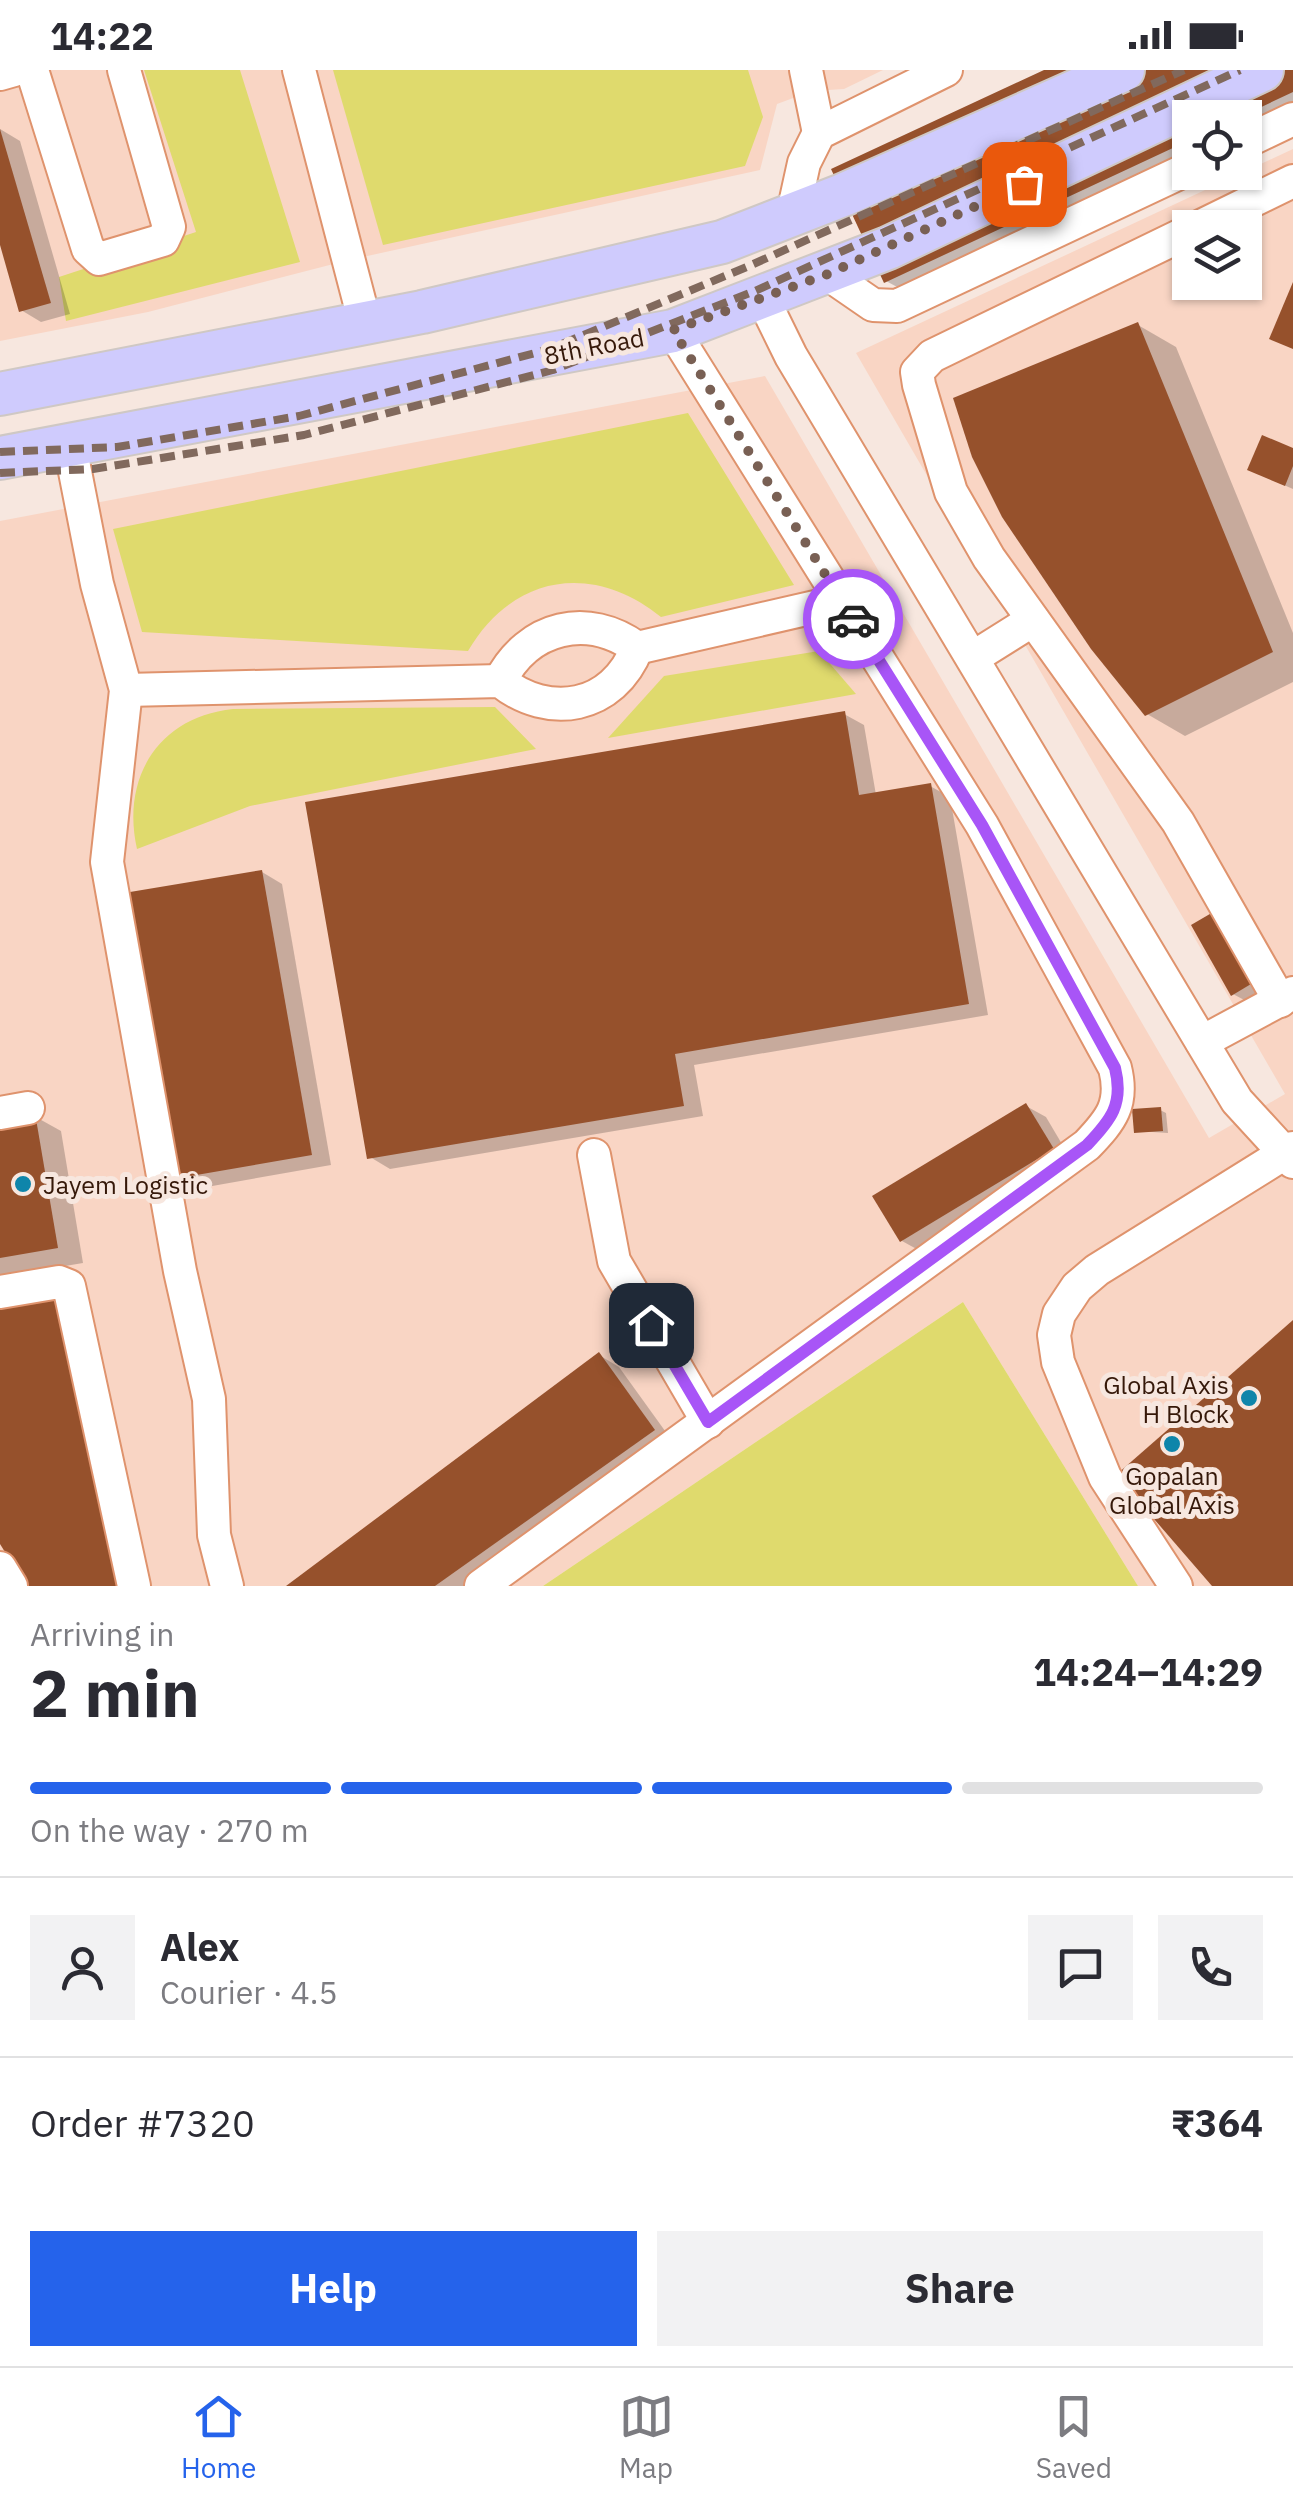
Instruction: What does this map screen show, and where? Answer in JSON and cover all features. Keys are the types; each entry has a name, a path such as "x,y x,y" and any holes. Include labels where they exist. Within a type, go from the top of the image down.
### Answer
{"main road":[{"path":"0,394 364,322 722,242 844,195 1122,70"},
{"name":"8th Road","path":"0,458 673,330 828,274 1262,70"}],"street":[{"path":"0,74 14,70"},
{"path":"32,70 88,250 99,260 163,240 169,228 124,70"},
{"path":"299,70 364,322"},
{"path":"806,70 819,134"},
{"path":"794,213 804,162 819,134 946,70"},
{"path":"1262,134 1293,119"},
{"path":"828,274 873,306 897,306 1172,176"},
{"path":"1233,210 1293,181"},
{"path":"1172,240 932,356 918,372 951,492 989,558 1178,822 1287,997 1202,1042"},
{"path":"762,297 791,356 1237,1101 1290,1154 1097,1270 1068,1300 1054,1334 1058,1362 1105,1477 1176,1586"},
{"path":"481,1586 1087,1145 1117,1110 1120,1090 1115,1068 982,825 673,330"},
{"path":"70,446 97,584 126,690 107,862 180,1271 210,1399 214,1535 226,1586"},
{"path":"500,680 530,642 559,629 608,631 637,648 841,601"},
{"path":"974,657 1033,620"},
{"path":"126,690 500,680 530,700 566,706 584,702 622,676 637,648"},
{"path":"594,1154 614,1261 708,1422"},
{"path":"0,1292 58,1282 69,1286 134,1586"},
{"path":"0,1568 11,1586"}],"shaded area":[{"path":"0,70 883,70 844,89 812,91 777,104 760,170 349,260 148,312 0,341"},
{"path":"144,70 240,70 300,262 66,321 59,277 196,232"},
{"path":"333,70 748,70 763,117 745,166 383,245"},
{"path":"1293,149 1293,1586 1138,1586 963,1302 543,1586 0,1586 0,521 765,376 1209,1138 1285,1094 856,353 1205,190 1262,190 1262,163"},
{"path":"688,413 794,585 661,617 608,588 556,584 508,605 486,625 468,651 142,632 113,529"},
{"path":"819,651 856,694 608,738 664,676"},
{"path":"495,707 536,749 250,806 137,849 135,798 151,755 184,724 207,714 233,709"},
{"path":"963,1302 1138,1586 543,1586"}],"building":[{"path":"1044,70 1293,70 1293,92 1262,107 1262,100 1172,100 1172,148 884,283 831,169"},
{"path":"0,129 51,303 19,312 0,245"},
{"path":"1293,282 1293,349 1269,339"},
{"path":"1138,322 1273,652 1145,716 1091,649 1002,517 972,457 953,398"},
{"path":"1262,435 1293,448 1293,466 1285,486 1247,470"},
{"path":"845,711 859,795 931,783 969,1004 675,1054 684,1106 367,1159 305,802"},
{"path":"262,870 312,1155 179,1178 130,892"},
{"path":"1215,911 1256,981 1231,996 1191,925"},
{"path":"1026,1103 1054,1149 900,1242 872,1196"},
{"path":"1161,1107 1163,1131 1134,1133 1132,1109"},
{"name":"Jayem Logistic","path":"35,1113 58,1248 0,1258 0,1119"},
{"path":"61,1295 123,1586 26,1586 0,1544 0,1304"},
{"name":"Global Axis H Block","path":"1293,1320 1293,1586 1212,1586 1116,1475"},
{"path":"599,1352 655,1430 435,1586 286,1586"}],"railway":[{"path":"0,452 117,447 299,416 550,349 749,266 1184,70"},
{"path":"0,473 93,469 304,435 553,370 755,291 1240,70"}],"way so far":[{"path":"853,619 673,330 828,274 1024,184"}],"place":[{"name":"Jayem Logistic","path":"23,1184"},
{"name":"Global Axis H Block","path":"1249,1398"},
{"name":"Gopalan Global Axis","path":"1172,1444"}],"route":[{"path":"651,1325 708,1422 1087,1145 1117,1110 1120,1090 1115,1068 982,825 853,619"}]}
